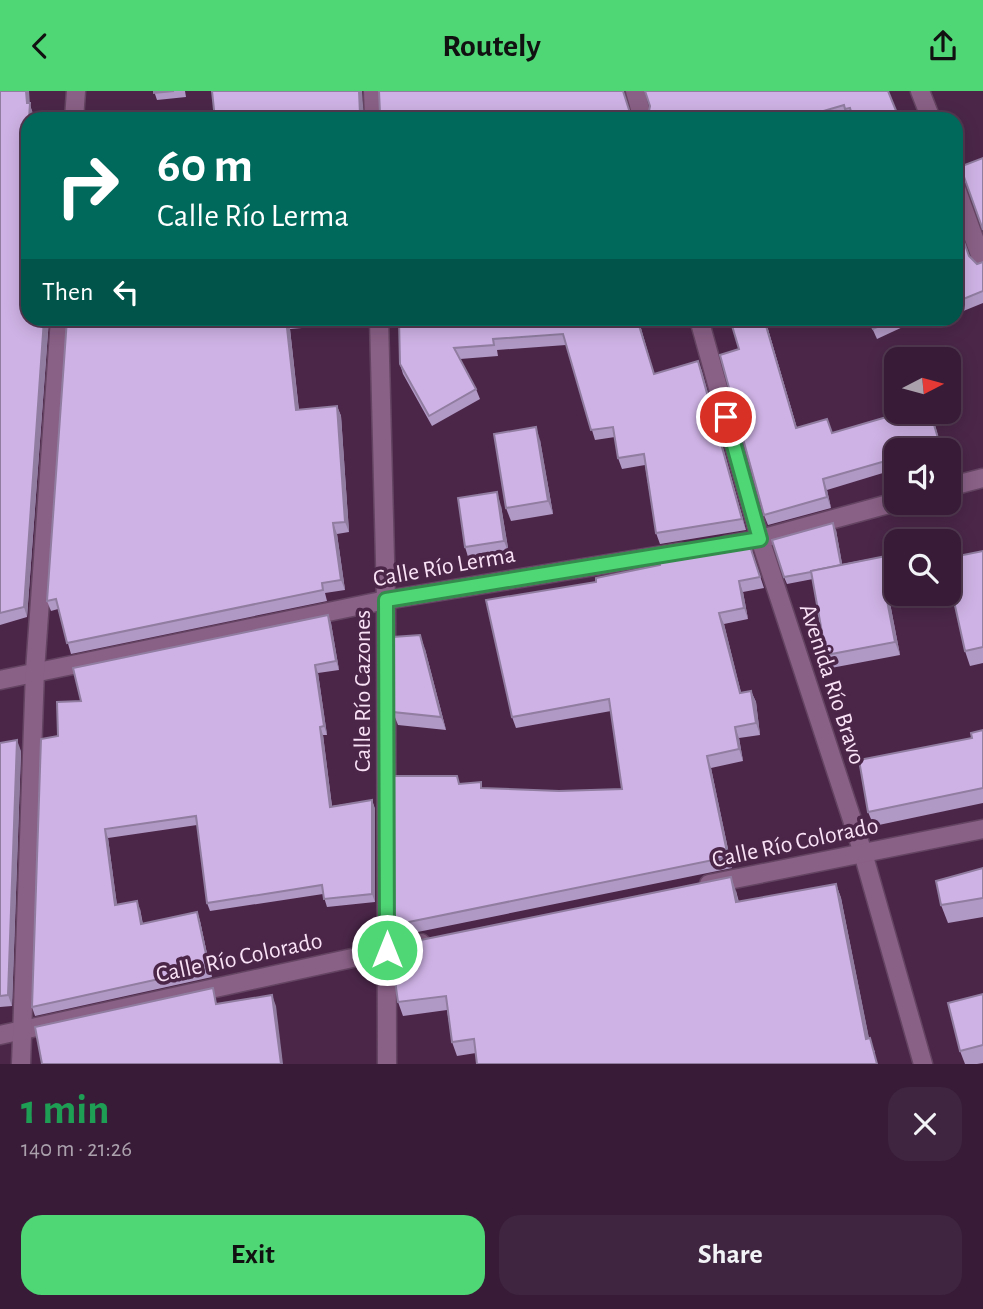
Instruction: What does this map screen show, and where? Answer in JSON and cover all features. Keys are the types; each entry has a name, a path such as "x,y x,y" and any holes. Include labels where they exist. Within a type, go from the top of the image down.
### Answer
{"street":[{"path":"74,112 76,91"},
{"path":"373,91 374,112"},
{"path":"635,91 641,112"},
{"path":"920,91 928,112"},
{"path":"963,207 983,263"},
{"path":"21,1064 35,671 60,326"},
{"name":"Calle Río Cazones","path":"379,326 386,600 387,1064"},
{"name":"Avenida Río Bravo","path":"701,326 760,539 863,853 923,1064"},
{"path":"961,484 983,478"},
{"name":"Calle Río Lerma","path":"0,680 386,600 760,539 884,505"},
{"name":"Calle Río Colorado","path":"686,889 983,829"},
{"name":"Calle Río Colorado","path":"0,1035 441,939"}],"building":[{"path":"0,91 26,91 29,112 21,112 21,326 44,326 24,607 0,613"},
{"path":"212,91 359,91 360,112 214,112"},
{"path":"379,91 623,91 630,112 380,112"},
{"path":"645,91 888,91 897,112 851,112 850,108 845,109 844,105 820,112 649,112 650,106"},
{"path":"983,158 983,230 963,174 963,166"},
{"path":"963,239 969,256 977,264 983,262 983,291 963,299"},
{"path":"67,326 287,326 296,410 337,406 345,522 333,523 341,580 322,583 323,590 67,643 56,599 47,601"},
{"path":"399,326 639,326 654,374 698,361 742,519 656,533 644,454 618,458 613,427 591,430 563,334 493,339 494,345 454,348 476,389 429,416 400,364"},
{"path":"732,326 766,326 796,428 827,419 832,433 884,418 884,424 934,424 938,438 884,438 884,461 823,479 827,497 764,515 720,355 739,349"},
{"path":"536,427 548,501 506,508 494,434"},
{"path":"497,492 504,541 465,547 458,498"},
{"path":"833,523 841,565 784,577 772,540"},
{"path":"748,540 760,577 739,581 744,608 719,613 740,693 751,691 756,723 735,727 739,749 707,756 728,857 394,925 394,776 457,776 459,784 481,782 481,788 559,791 622,789 609,699 512,717 486,600 596,582 596,578 660,565 659,555"},
{"path":"983,551 983,647 965,651 955,606 961,606 961,555"},
{"path":"884,556 884,606 888,606 895,642 826,655 811,571"},
{"path":"328,615 336,661 315,665 324,726 320,727 330,807 372,800 372,894 324,899 322,885 207,903 196,816 105,829 115,905 137,901 141,924 197,912 209,968 32,1007 41,739 58,736 57,702 81,701 73,668"},
{"path":"420,635 441,717 393,712 393,637"},
{"path":"983,730 983,788 868,812 859,760 972,738 971,733"},
{"path":"17,740 8,995 0,996 0,743"},
{"path":"983,868 983,898 941,905 936,881"},
{"path":"731,877 736,902 836,884 866,1039 870,1038 877,1064 477,1064 474,1039 452,1042 446,996 398,1002 393,966 399,965 396,945"},
{"path":"213,988 216,1004 272,995 281,1064 42,1064 35,1027"},
{"path":"983,994 983,1045 960,1051 948,1003"}],"route":[{"path":"387,950 386,600 760,539 726,417"}]}
